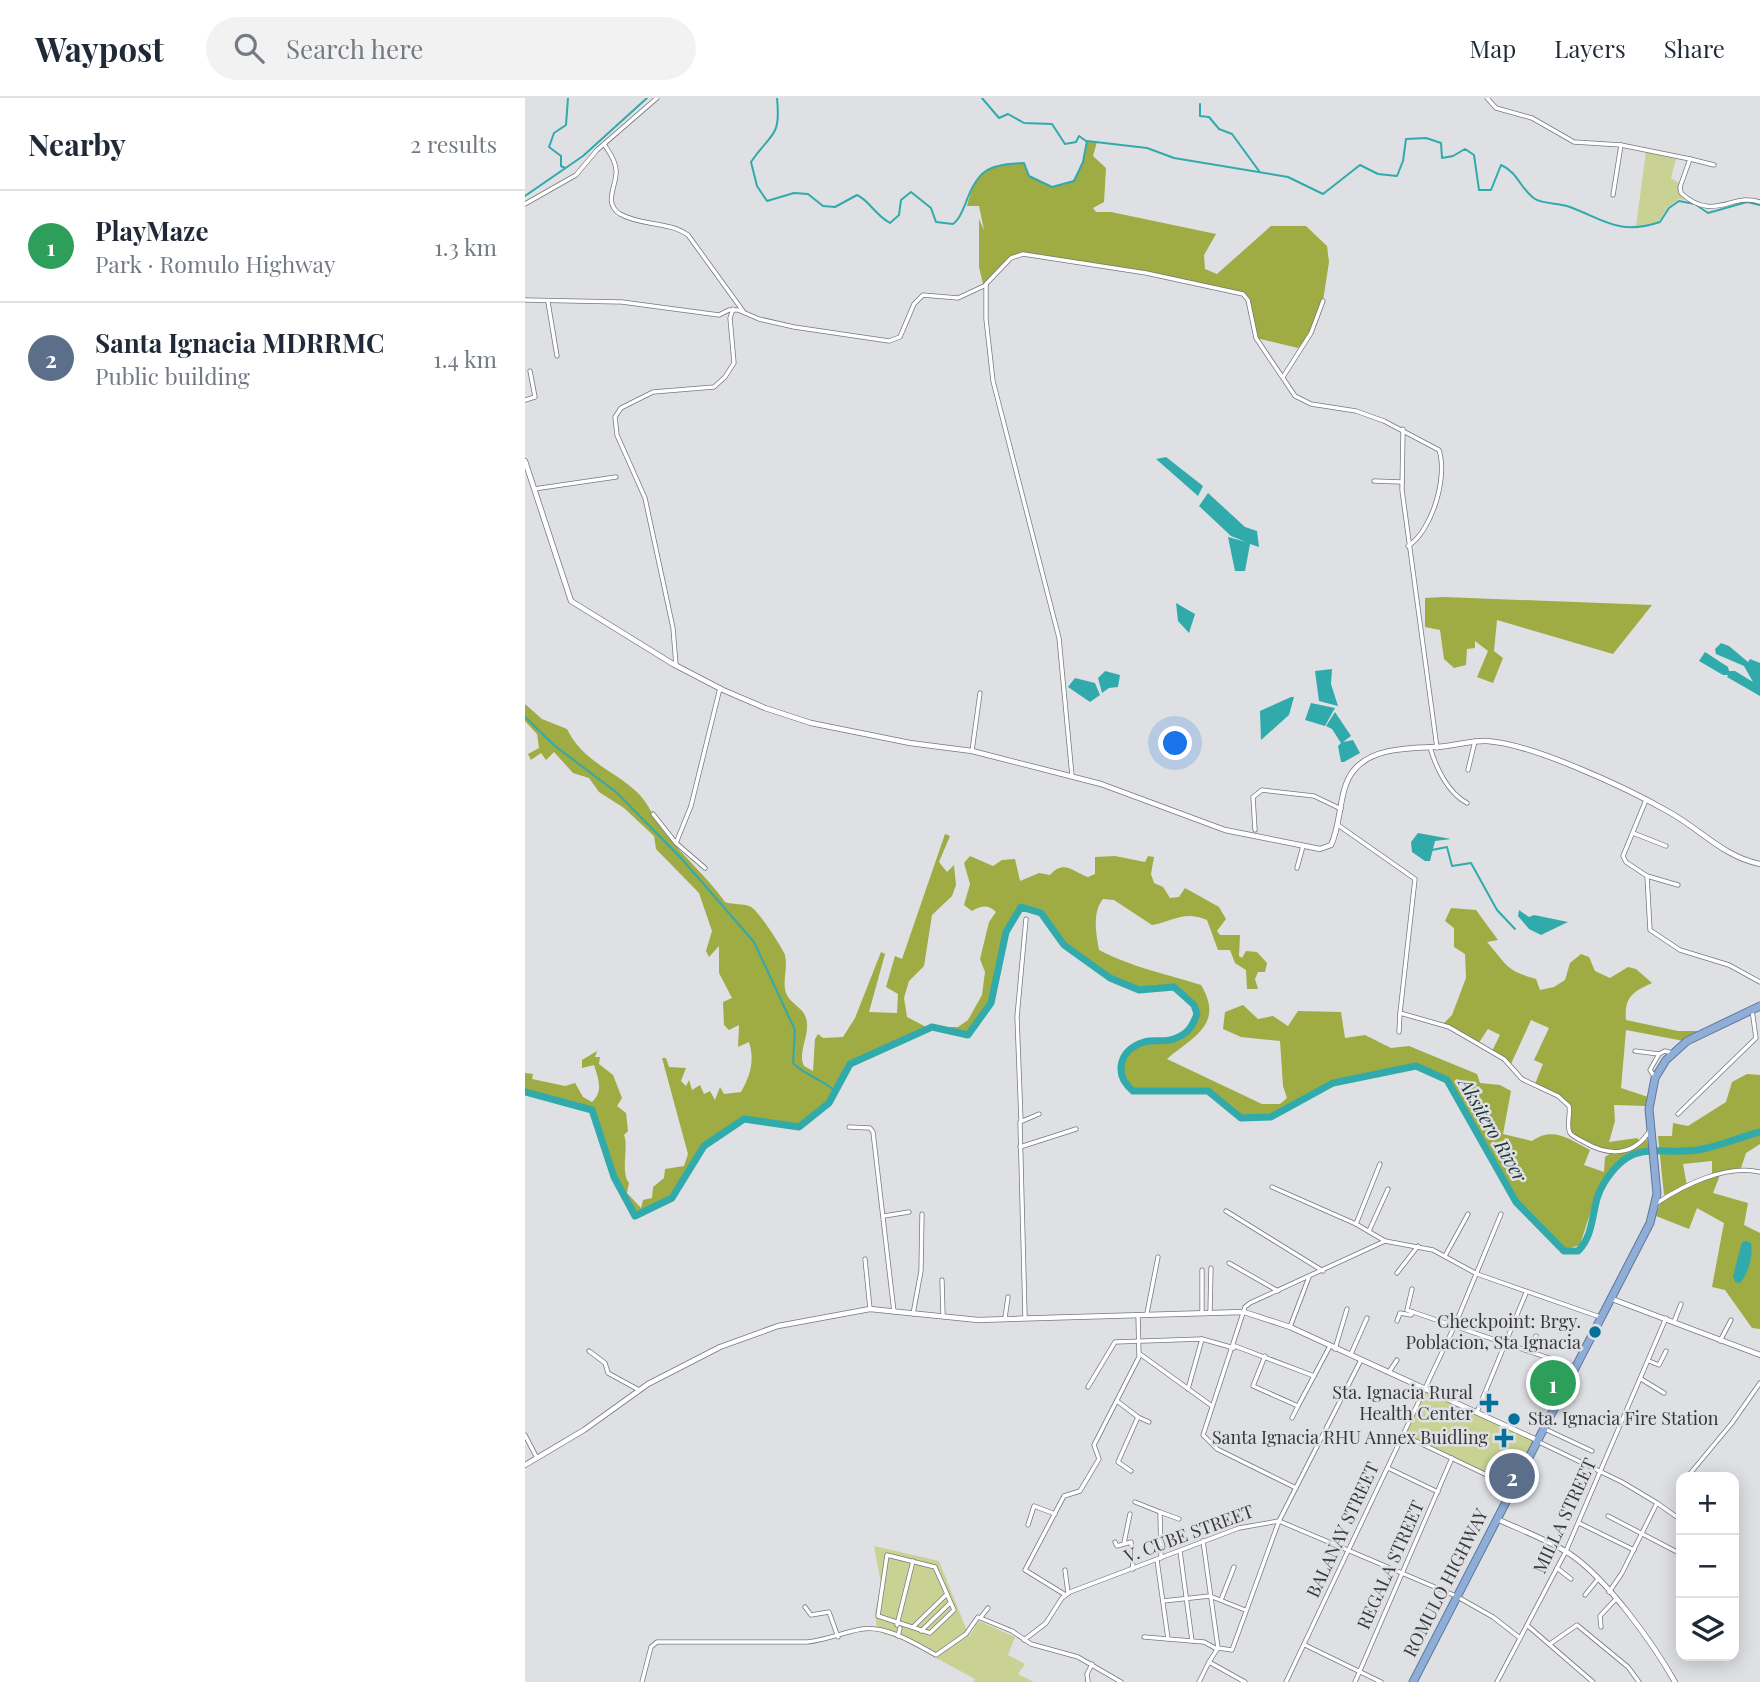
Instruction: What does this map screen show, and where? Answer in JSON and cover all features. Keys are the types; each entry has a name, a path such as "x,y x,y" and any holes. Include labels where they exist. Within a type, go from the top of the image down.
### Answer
{"highway":[{"name":"ROMULO HIGHWAY","path":"1413,1682 1650,1223 1657,1203 1649,1100 1655,1078 1672,1053 1693,1037 1760,1006"}],"street":[{"path":"525,204 569,180 604,144 657,98"},
{"path":"1487,98 1499,110 1532,118 1569,141 1621,145 1714,165"},
{"path":"604,144 616,169 610,200 613,208 627,217 678,229 688,234 744,312"},
{"path":"1613,195 1621,145"},
{"path":"1690,159 1680,187 1685,197 1710,207 1729,206 1745,198 1760,202"},
{"path":"525,300 622,302 719,315 733,309 759,320 889,341 900,337 911,310 923,295 958,298 986,284 1011,258 1023,254 1146,273 1243,294 1248,300 1256,338 1300,400 1356,411 1436,445 1442,464 1439,485 1421,537 1408,546"},
{"path":"986,284 986,319 993,381 1059,638 1072,776"},
{"path":"1283,377 1311,332 1323,301"},
{"path":"548,302 557,356"},
{"path":"675,665 677,652 669,605 645,496 617,435 615,417 621,408 653,392 699,390 719,383 734,363 730,320 733,309"},
{"path":"525,400 535,399 530,371"},
{"path":"1403,429 1402,482 1408,546 1428,665 1437,748"},
{"path":"525,461 571,601 675,665 765,708 822,726 910,743 972,751 1132,794 1184,817 1225,830 1303,846 1328,848 1338,825 1349,778 1360,764 1385,752 1437,748 1475,741 1516,746 1604,779 1670,812 1734,856 1760,864"},
{"path":"534,489 616,477"},
{"path":"1374,481 1402,482"},
{"path":"676,843 691,806 720,688"},
{"path":"972,751 980,693"},
{"path":"1468,770 1475,741"},
{"path":"1430,747 1438,769 1450,787 1467,803"},
{"path":"1255,830 1253,797 1262,790 1314,796 1341,809"},
{"path":"1646,800 1624,860 1647,876 1678,885"},
{"path":"653,814 676,843 705,868"},
{"path":"1338,825 1415,879 1399,1032"},
{"path":"1633,833 1666,846"},
{"path":"1297,868 1303,846"},
{"path":"1647,876 1648,926 1653,934 1681,950 1729,965 1760,982"},
{"path":"1025,1317 1017,1017 1026,919"},
{"path":"1678,1114 1756,1038 1752,1010"},
{"path":"1400,1013 1449,1027 1504,1059 1522,1079 1558,1096 1569,1106 1568,1125 1572,1135 1598,1150 1612,1153 1632,1146 1644,1140 1651,1131"},
{"path":"1635,1051 1672,1053"},
{"path":"1655,1078 1650,1072 1659,1054"},
{"path":"1021,1121 1039,1114"},
{"path":"849,1127 870,1128 873,1132 894,1312"},
{"path":"1020,1147 1076,1129"},
{"path":"1356,1224 1380,1164"},
{"path":"1657,1203 1704,1179 1743,1170 1760,1172"},
{"path":"1272,1187 1356,1224 1385,1241 1418,1246 1445,1256 1477,1274 1602,1318"},
{"path":"1369,1231 1388,1189"},
{"path":"1226,1211 1323,1271"},
{"path":"884,1216 909,1212"},
{"path":"913,1314 922,1265 922,1214"},
{"path":"1445,1256 1468,1214"},
{"name":"BALANAY STREET","path":"1286,1682 1455,1325 1501,1214"},
{"path":"1296,1488 1238,1461 1206,1441 1203,1429 1212,1406 1217,1401 1244,1312 1250,1303 1385,1241"},
{"path":"1397,1273 1418,1246"},
{"path":"1147,1312 1158,1257"},
{"path":"865,1259 870,1309"},
{"path":"1229,1263 1277,1291"},
{"path":"1210,1312 1211,1268"},
{"path":"1202,1270 1202,1312"},
{"path":"1290,1327 1309,1277"},
{"path":"942,1280 943,1318"},
{"path":"1412,1289 1406,1309 1575,1367"},
{"path":"1477,1412 1526,1293"},
{"path":"1005,1318 1008,1297"},
{"path":"1611,1298 1760,1355"},
{"path":"1674,1322 1681,1304"},
{"path":"525,1465 584,1430 639,1390 708,1353 759,1332 870,1309 943,1318 1244,1312 1290,1327 1537,1440 1600,1471 1676,1516"},
{"path":"1292,1418 1314,1376 1333,1348 1347,1309"},
{"path":"1397,1321 1400,1313 1411,1315 1413,1312"},
{"path":"1066,1594 1025,1571 1064,1496 1078,1493 1099,1459 1094,1445 1140,1354 1138,1313"},
{"path":"1350,1355 1367,1318"},
{"name":"MILLA STREET","path":"1497,1682 1579,1523 1666,1318"},
{"path":"1720,1341 1731,1320"},
{"path":"1531,1352 1536,1336"},
{"path":"1088,1387 1111,1344 1139,1342 1202,1339 1265,1356 1314,1376"},
{"path":"1188,1389 1202,1339"},
{"path":"1649,1361 1659,1365 1666,1351"},
{"path":"589,1352 605,1363 608,1373 639,1390"},
{"path":"1140,1354 1212,1406"},
{"path":"1265,1356 1253,1386 1298,1406"},
{"path":"1145,1637 1204,1642 1217,1648 1232,1650 1279,1521 1361,1360"},
{"path":"1389,1372 1397,1360"},
{"path":"1641,1379 1664,1393"},
{"path":"1691,1472 1735,1420 1760,1383"},
{"path":"1117,1401 1149,1422"},
{"path":"1131,1471 1118,1462 1138,1417"},
{"path":"1544,1428 1592,1451"},
{"path":"525,1435 537,1458"},
{"path":"1403,1435 1513,1488"},
{"name":"REGALA STREET","path":"1355,1682 1453,1458"},
{"path":"1388,1468 1438,1492"},
{"path":"1135,1502 1179,1519"},
{"path":"1609,1592 1657,1503"},
{"path":"1028,1525 1034,1506 1055,1514"},
{"path":"1160,1512 1159,1559 1168,1639"},
{"path":"1124,1543 1130,1514"},
{"path":"1608,1516 1676,1551"},
{"path":"1496,1519 1566,1551 1598,1579 1644,1635 1675,1680"},
{"name":"V. CUBE STREET","path":"1066,1594 1203,1541 1257,1523 1279,1521 1457,1596 1493,1617 1520,1638"},
{"path":"1579,1523 1634,1550"},
{"path":"1203,1541 1217,1648 1200,1680 1209,1682"},
{"path":"1115,1542 1117,1546 1131,1542 1133,1569"},
{"path":"1180,1551 1192,1641"},
{"path":"886,1556 935,1566 947,1594 953,1611 930,1633 899,1624 878,1614 886,1556"},
{"path":"896,1635 913,1561"},
{"path":"1221,1600 1234,1567"},
{"path":"1557,1568 1571,1579"},
{"path":"1024,1640 1046,1623 1066,1594 1065,1570"},
{"path":"1585,1595 1598,1579"},
{"path":"913,1627 947,1594"},
{"path":"1163,1601 1210,1596 1245,1610"},
{"path":"1601,1627 1600,1616 1615,1600"},
{"path":"922,1631 950,1602"},
{"path":"805,1608 811,1615 829,1612 838,1637"},
{"path":"642,1682 651,1647 657,1642 807,1642 869,1628 896,1635 936,1655 966,1634 976,1618 981,1617 988,1608"},
{"path":"981,1617 1012,1630 1024,1640 1092,1664 1121,1682"},
{"path":"1583,1630 1589,1623"},
{"path":"1549,1644 1575,1624 1628,1667 1639,1682"},
{"path":"1528,1626 1593,1682"},
{"path":"1305,1645 1381,1682"},
{"path":"1209,1662 1245,1682"},
{"path":"1088,1682 1087,1674 1092,1664"}],"green space":[{"path":"1087,141 1097,142 1093,156 1106,168 1104,202 1093,208 1096,212 1111,212 1216,234 1204,255 1205,269 1217,274 1271,226 1306,226 1327,246 1329,262 1323,301 1311,333 1298,348 1256,338 1248,300 1238,292 1159,276 1017,255 983,284 979,267 979,219 984,230 979,206 967,206 980,176 993,167 1024,163 1029,176 1052,187 1073,181 1083,162"},
{"path":"1646,152 1676,159 1671,178 1679,183 1679,194 1685,200 1679,199 1668,207 1658,222 1636,226"},
{"path":"1425,598 1652,605 1613,654 1497,620 1494,651 1503,658 1493,683 1477,677 1488,651 1475,641 1475,648 1467,649 1466,665 1454,668 1444,659 1440,630 1425,627"},
{"path":"525,704 542,719 567,729 581,750 638,793 665,833 725,902 748,906 759,915 785,955 786,993 804,1014 807,1024 802,1061 804,1066 813,1071 815,1039 818,1034 823,1038 843,1037 855,1018 881,952 885,954 869,1012 897,1013 898,994 886,987 895,956 902,959 945,834 950,836 939,862 947,872 954,865 956,885 952,896 932,915 924,966 909,981 904,998 907,1017 928,1028 850,1064 829,1103 799,1127 744,1119 704,1146 672,1198 635,1216 614,1177 592,1110 525,1092 525,1073 533,1074 532,1079 565,1086 575,1083 583,1097 592,1102 598,1093 598,1080 594,1065 582,1068 582,1060 597,1051 595,1057 600,1057 599,1064 613,1075 622,1098 617,1106 626,1113 628,1131 624,1135 625,1172 629,1183 627,1193 641,1208 643,1200 652,1198 653,1187 664,1178 665,1169 684,1166 688,1154 662,1058 666,1058 669,1067 686,1068 681,1081 686,1086 689,1080 692,1090 700,1085 704,1094 710,1091 715,1100 720,1087 724,1094 741,1092 751,1068 751,1049 749,1042 738,1047 739,1025 729,1030 724,1025 723,1002 732,998 719,973 719,946 709,957 706,951 712,931 699,893 656,849 654,836 624,808 599,792 589,778 573,773 554,752 546,760 541,753 531,760 528,754 539,748 537,734 525,721"},
{"path":"970,856 993,866 1002,860 1015,859 1020,881 1039,873 1050,875 1064,867 1088,877 1095,874 1095,857 1115,856 1145,862 1148,856 1154,857 1151,874 1154,883 1163,887 1170,898 1179,897 1185,888 1219,907 1226,919 1217,931 1220,935 1240,935 1239,956 1242,958 1246,951 1257,952 1267,963 1265,972 1258,972 1255,979 1258,989 1247,989 1246,970 1235,963 1230,950 1218,950 1207,920 1199,917 1179,917 1152,925 1114,900 1103,899 1096,917 1099,950 1136,966 1201,985 1209,1010 1207,1020 1195,1036 1167,1059 1262,1104 1280,1104 1287,1098 1283,1086 1280,1041 1241,1037 1223,1029 1225,1012 1243,1005 1258,1019 1273,1016 1288,1026 1298,1011 1341,1012 1345,1038 1365,1035 1391,1048 1409,1046 1477,1074 1480,1083 1500,1085 1511,1091 1503,1134 1532,1141 1554,1134 1568,1138 1590,1150 1584,1165 1604,1172 1605,1157 1611,1153 1598,1150 1570,1132 1569,1112 1563,1101 1535,1084 1543,1064 1534,1060 1549,1028 1531,1020 1511,1064 1492,1051 1500,1035 1488,1029 1478,1044 1442,1025 1452,1015 1466,978 1465,954 1454,947 1454,928 1445,921 1451,908 1476,910 1498,940 1487,942 1512,970 1536,979 1540,990 1554,987 1565,980 1570,963 1581,954 1589,957 1595,971 1610,978 1628,967 1636,969 1652,983 1639,989 1628,1001 1626,1020 1678,1031 1697,1031 1696,1036 1684,1041 1626,1030 1621,1088 1648,1097 1647,1106 1614,1105 1615,1121 1609,1142 1637,1138 1641,1142 1647,1140 1649,1150 1633,1155 1610,1174 1595,1200 1580,1245 1566,1249 1555,1242 1519,1201 1449,1079 1419,1064 1333,1080 1271,1117 1241,1118 1208,1091 1133,1091 1121,1070 1124,1057 1144,1042 1169,1040 1187,1032 1197,1014 1194,1005 1173,987 1139,990 1110,978 1064,945 1041,913 1021,907 1006,932 991,1003 968,1035 932,1027 958,1027 968,1020 982,995 985,972 980,959 989,922 996,912 984,907 972,911 964,905 970,884 964,863"},
{"path":"1747,1074 1760,1075 1760,1144 1746,1153 1740,1171 1720,1175 1713,1193 1748,1203 1744,1225 1760,1233 1760,1329 1752,1328 1725,1290 1712,1287 1724,1223 1697,1208 1689,1229 1656,1216 1661,1200 1670,1193 1664,1195 1658,1136 1672,1136 1673,1123 1688,1126 1726,1102 1732,1082","holes":["1712,1161 1712,1177 1687,1186 1683,1164"]},
{"path":"1426,1388 1537,1441 1513,1487 1404,1435"},
{"path":"874,1546 939,1561 969,1636 979,1621 1015,1637 1008,1655 1025,1664 1018,1674 1034,1682 973,1682 975,1679 901,1639 883,1634 885,1630 877,1628 875,1613 881,1584"}],"water":[{"path":"1166,457 1203,486 1198,496 1156,459"},
{"path":"1208,493 1245,527 1257,531 1259,547 1250,544 1245,571 1235,571 1228,537 1246,542 1231,536 1199,506"},
{"path":"1176,603 1195,614 1189,633 1178,621"},
{"path":"1721,643 1729,646 1748,662 1750,659 1760,663 1760,696 1727,677 1728,675 1723,675 1699,661 1705,652 1728,667 1729,671 1735,671 1753,682 1744,666 1716,654 1715,649"},
{"path":"1332,669 1331,684 1338,706 1319,701 1315,671"},
{"path":"1105,671 1120,675 1118,687 1109,688 1102,693 1098,678"},
{"path":"1075,678 1095,683 1100,695 1090,702 1068,687"},
{"path":"1294,697 1289,715 1261,740 1260,711"},
{"path":"1311,703 1335,708 1325,726 1305,720"},
{"path":"1335,712 1351,736 1343,742 1353,740 1360,753 1344,762 1341,762 1338,746 1341,743 1332,729 1326,726"},
{"path":"1418,833 1451,839 1435,841 1430,861 1425,861 1412,852 1411,842"},
{"path":"1519,910 1529,917 1534,915 1568,922 1541,935 1529,929 1518,916"},
{"path":"1742,1242 1751,1243 1750,1264 1740,1283 1735,1282 1733,1276"}],"waterway":[{"path":"565,168 561,166 561,156 549,147 554,133 566,125 568,98"},
{"path":"525,196 583,156 647,98"},
{"path":"777,98 776,128 751,162 757,186 767,201 794,193 808,194 823,206 835,207 857,195 890,223 899,215 901,200 911,192 931,208 936,222 953,224 960,216 979,177 1001,165 1024,163 1029,176 1052,187 1074,181 1083,162 1087,141 1147,148 1174,158 1288,177 1323,194 1360,165 1378,174 1397,176 1403,161 1406,139 1426,138 1441,143 1442,158 1453,156 1465,149 1474,155 1479,190 1491,190 1501,165 1512,172 1535,199 1567,206 1622,227 1660,222 1669,208 1679,201 1695,204 1708,213 1747,202 1760,205"},
{"path":"982,98 999,118 1008,114 1024,123 1052,124 1065,144 1076,142 1079,136 1086,141"},
{"path":"1200,104 1200,116 1209,117 1219,129 1232,134 1259,171"},
{"path":"525,717 555,746 616,792 681,858 754,942 795,1030 793,1063 835,1091"},
{"path":"1432,850 1447,847 1452,866 1471,863 1497,910 1515,929"},
{"name":"Aksitero River","path":"525,1092 592,1110 614,1177 635,1216 672,1198 704,1146 744,1119 799,1127 829,1103 850,1064 932,1027 968,1035 991,1003 1006,932 1021,907 1041,913 1064,945 1110,978 1139,990 1174,987 1194,1005 1197,1014 1187,1032 1169,1040 1144,1042 1124,1057 1121,1070 1133,1091 1208,1091 1241,1118 1271,1117 1333,1083 1416,1066 1447,1080 1516,1202 1564,1251 1578,1251 1584,1243 1600,1191 1615,1168 1626,1158 1649,1151 1703,1149 1760,1132"}],"place":[{"name":"Checkpoint: Brgy. Poblacion, Sta Ignacia","path":"1595,1332"},
{"name":"PlayMaze","path":"1553,1383"},
{"name":"Sta. Ignacia Rural Health Center","path":"1489,1403"},
{"name":"Sta. Ignacia Fire Station","path":"1514,1419"},
{"name":"Santa Ignacia RHU Annex Buidling","path":"1504,1438"},
{"name":"Santa Ignacia MDRRMC","path":"1512,1476"}]}
